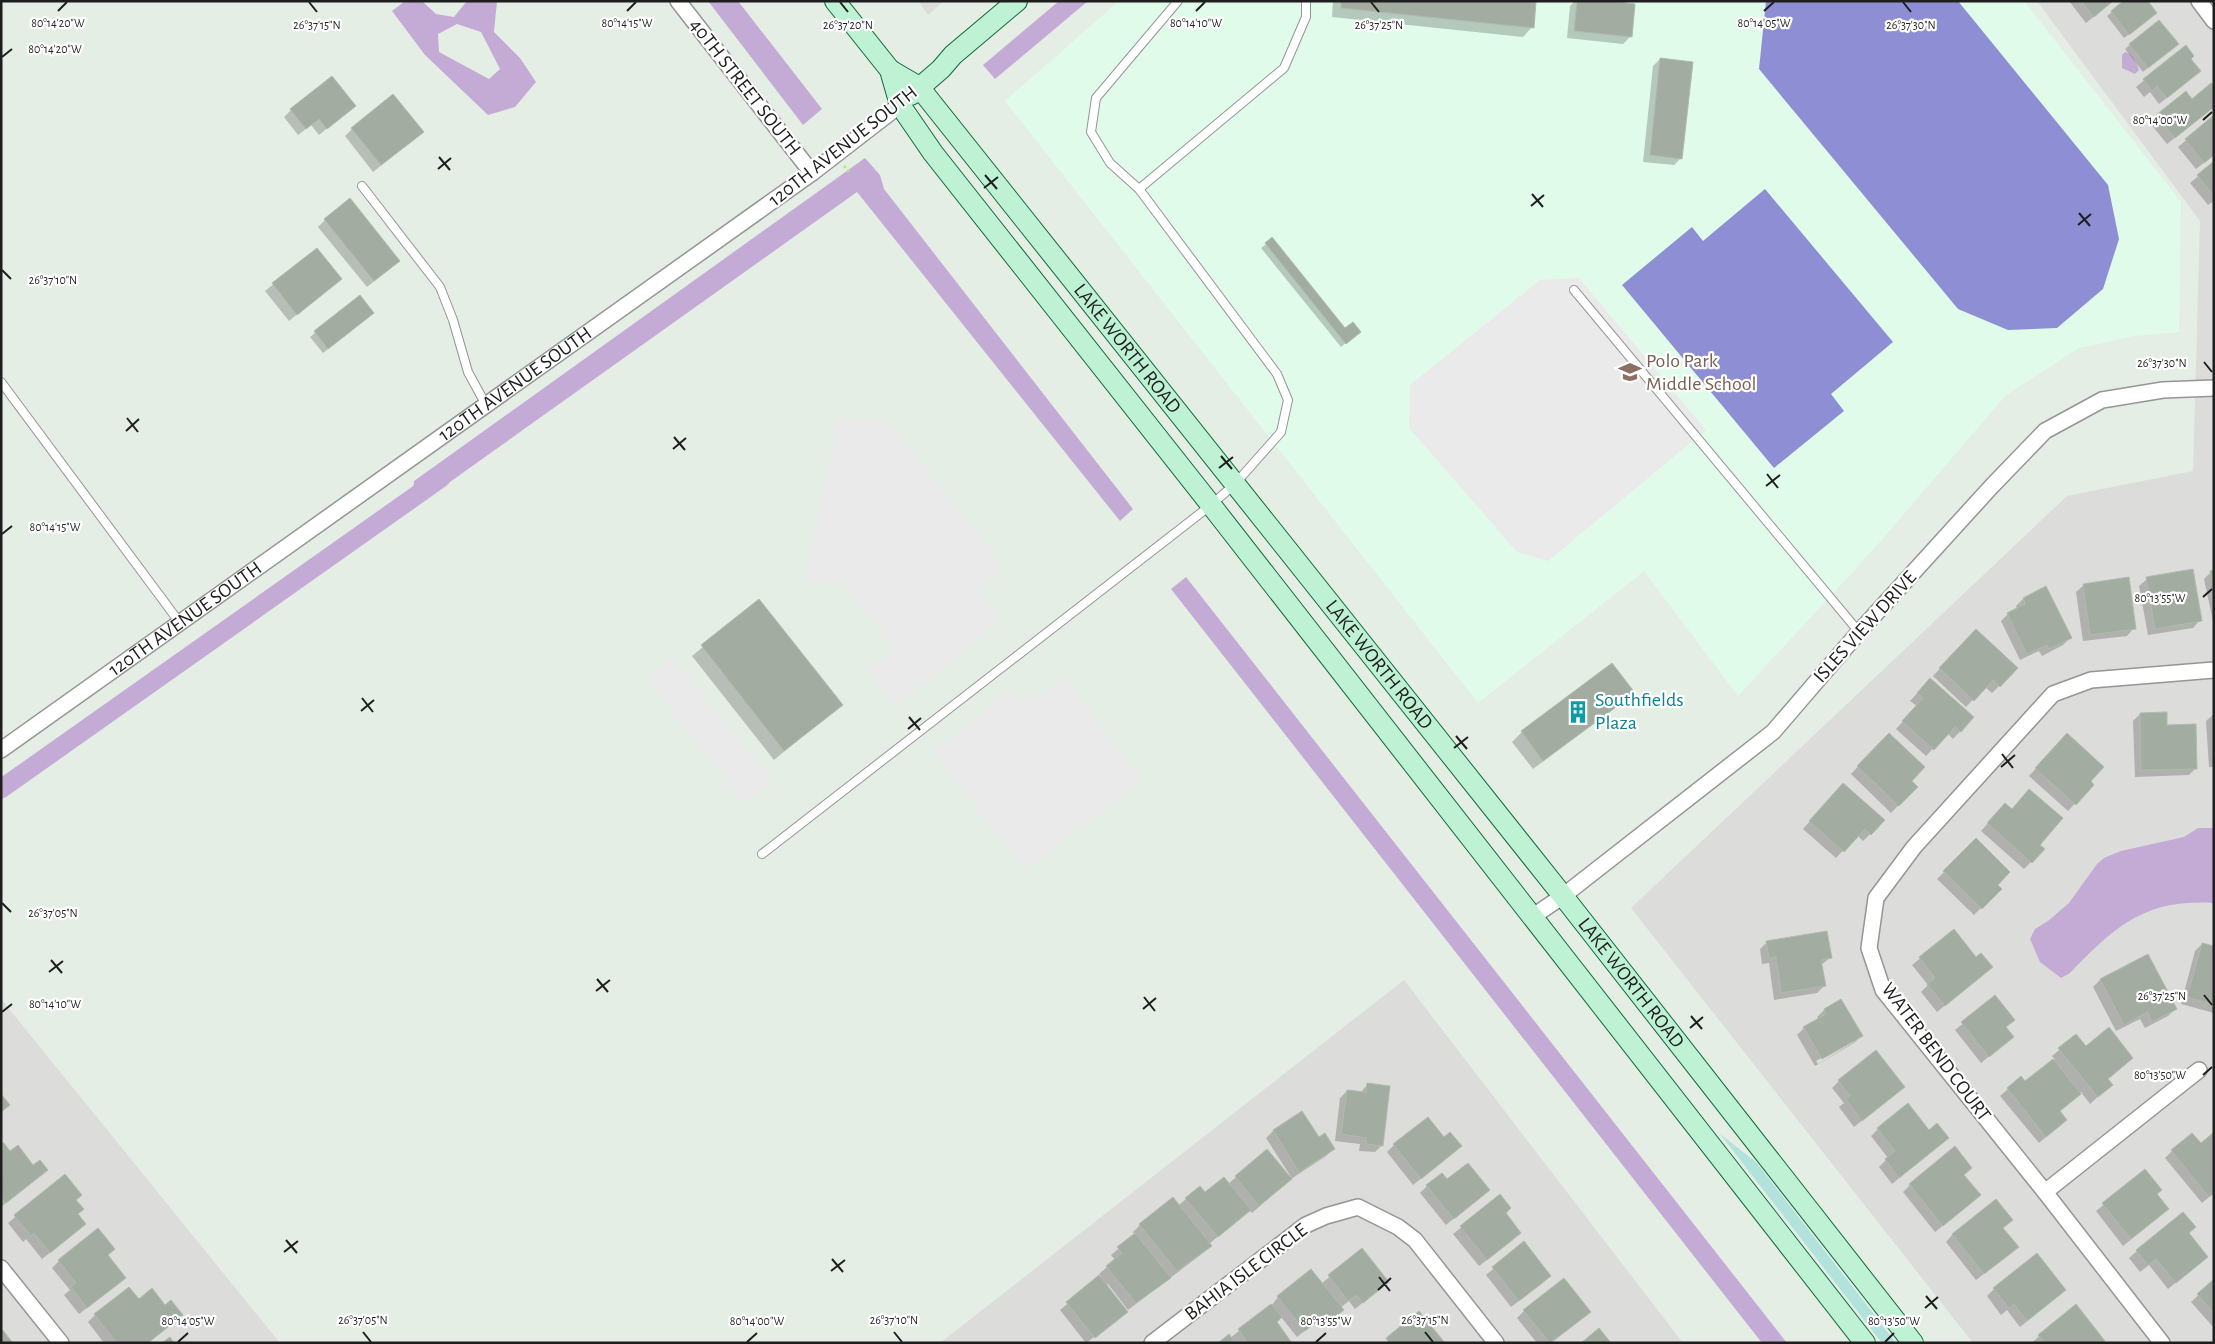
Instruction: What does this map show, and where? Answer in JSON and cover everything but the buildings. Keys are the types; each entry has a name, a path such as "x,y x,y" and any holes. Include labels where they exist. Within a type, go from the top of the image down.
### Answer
{"street":[{"name":"40TH STREET SOUTH","path":"678,1 812,173"},
{"name":"LAKE WORTH ROAD","path":"835,1 890,70 920,87 1563,896 1913,1343"},
{"name":"120TH AVENUE SOUTH","path":"1,750 812,173 900,105 941,69 953,55 1017,1"},
{"path":"2199,1 2214,21"},
{"name":"LAKE WORTH ROAD","path":"890,70 900,105 939,161 1211,505 1865,1343"},
{"name":"ISLES VIEW DRIVE","path":"1532,918 1774,732 1859,632 1991,487 2045,431 2102,400 2163,390 2214,388"},
{"name":"WATER BEND COURT","path":"2162,1343 2045,1192 1883,990 1869,948 1876,898 1914,847 2052,694 2091,680 2214,670"},
{"path":"2045,1192 2199,1070"},
{"name":"BAHIA ISLE CIRCLE","path":"1152,1343 1306,1225 1326,1216 1358,1207 1398,1227 1415,1240 1496,1343"},
{"path":"1,1268 61,1343"}],"lane":[{"path":"762,854 1211,505 1236,484 1281,432 1288,400 1277,374 1139,189 1110,163 1090,132 1096,98 1178,1"},
{"path":"1139,189 1284,68 1306,17 1306,1"},
{"path":"362,186 440,288 453,320 468,372 486,405"},
{"path":"1574,290 1859,632"},
{"path":"1,382 180,623"}],"path":[{"path":"844,166 850,173"}],"shaded area":[{"path":"405,1 422,1 436,14 454,17 467,1 497,1 494,32 520,58 536,82 515,107 488,115 425,55 392,11","holes":["457,24 481,32 500,69 489,79 439,52 438,34"]},
{"path":"708,1 738,1 822,109 803,125"},
{"path":"918,1 944,1 928,15"},
{"path":"1059,1 1088,1 995,79 983,65"},
{"name":"Polo Park Middle School","path":"1119,1 2024,1 2181,202 2179,332 2134,336 2079,348 2005,396 1872,551 1738,696 1644,571 1478,703 1005,101"},
{"path":"1766,1 1958,1 2108,185 2119,239 2103,289 2057,328 2008,330 1958,309 1759,69"},
{"path":"2037,1 2214,1 2214,1343 1973,1343 1631,908 2067,496 2193,471 2200,221"},
{"path":"2125,52 2132,57 2137,65 2139,70 2135,74 2122,68 2122,55"},
{"path":"865,158 880,175 884,189 1133,509 1120,521 857,192 433,494 413,491 414,481"},
{"path":"1765,189 1893,342 1831,394 1844,411 1774,468 1622,285 1692,227 1703,241"},
{"path":"1579,278 1706,430 1548,561 1517,552 1409,428 1410,385 1540,280"},
{"path":"838,417 888,421 1004,568 978,590 1001,619 896,706 868,672 895,649 841,582 804,581"},
{"path":"1186,577 1787,1343 1762,1343 1171,589"},
{"path":"672,657 772,783 745,805 646,679"},
{"path":"1062,677 1141,780 1025,870 933,751 1012,690 1024,706"},
{"path":"2198,828 2214,828 2214,903 2190,903 2168,906 2150,911 2133,919 2117,929 2070,973 2061,978 2040,962 2030,939 2035,929 2048,921 2069,903 2097,864 2104,858 2121,851 2184,837"},
{"path":"1404,980 1683,1343 940,1343"},
{"path":"1,999 280,1343 1,1343"},
{"path":"1720,1134 1756,1162 1896,1343 1882,1343"}],"waterway":[{"path":"1,789 441,478"}],"place":[{"name":"Polo Park Middle School","path":"1630,372"},
{"name":"Southfields Plaza","path":"1578,712"}]}
